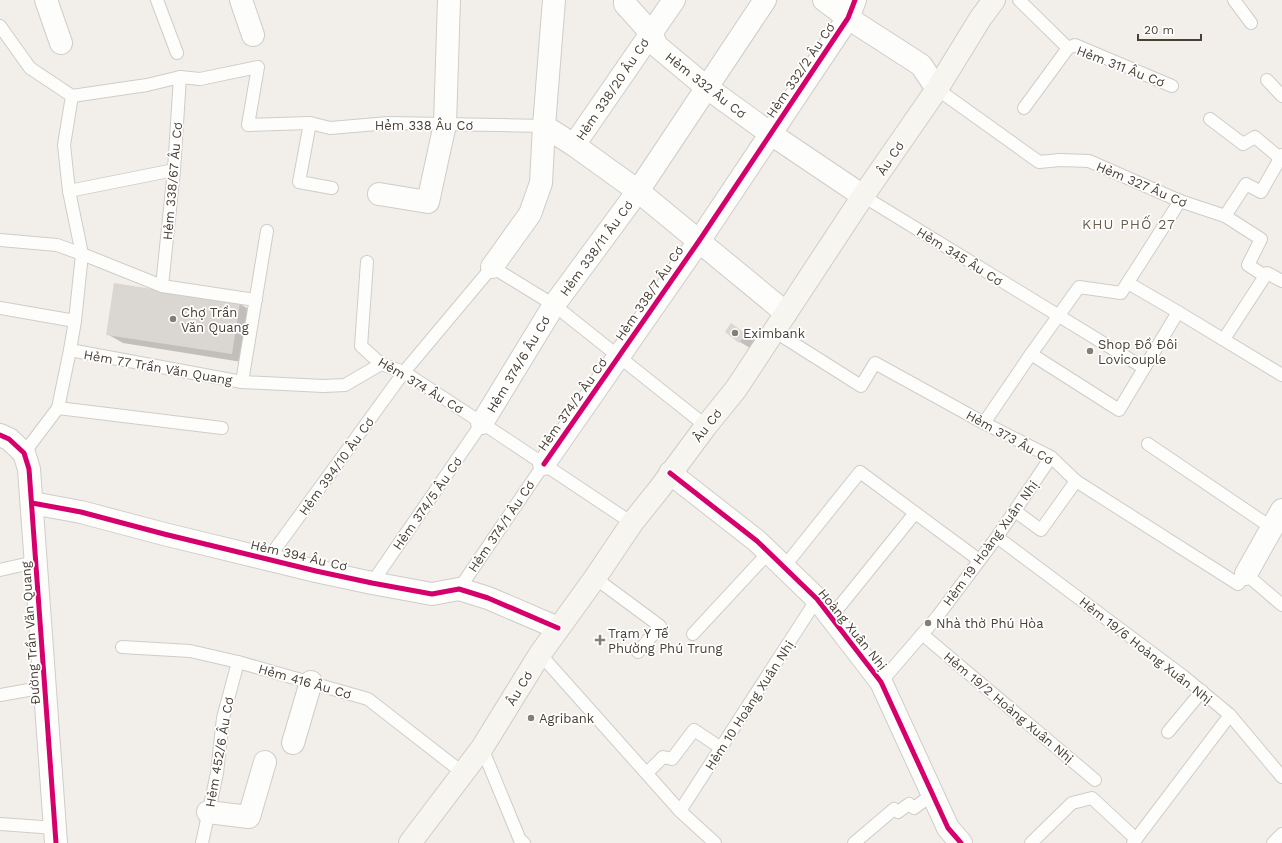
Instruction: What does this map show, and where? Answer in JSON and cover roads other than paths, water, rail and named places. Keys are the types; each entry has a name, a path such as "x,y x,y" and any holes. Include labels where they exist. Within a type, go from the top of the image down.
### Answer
{"main road":[{"name":"Âu Cơ","path":"410,843 482,748 540,654 595,578 632,523 736,389 863,196 937,89 994,0"}],"street":[{"path":"46,0 61,43"},
{"path":"241,0 253,35"},
{"path":"378,194 428,202 445,124 449,0"},
{"path":"492,267 530,214 541,183 554,0"},
{"name":"Hẻm 332 Âu Cơ","path":"625,0 625,4 651,34 657,46 706,87 771,134 863,196"},
{"name":"Hẻm 338/20 Âu Cơ","path":"574,145 674,0"},
{"name":"Hẻm 338/11 Âu Cơ","path":"554,306 638,191 765,0"},
{"path":"824,0 851,9 921,65 937,89"},
{"name":"Hẻm 332/2 Âu Cơ","path":"699,241 771,134 851,9"},
{"path":"544,126 574,145 638,191 699,241 780,322"},
{"name":"Hẻm 338/7 Âu Cơ","path":"618,357 699,241"},
{"name":"Hẻm 374/6 Âu Cơ","path":"482,423 554,306"},
{"name":"Hẻm 374/2 Âu Cơ","path":"544,464 618,357"},
{"path":"0,435 9,439 24,453"},
{"name":"Đường Trần Văn Quang","path":"24,453 29,469 32,504 55,836"},
{"name":"Hoàng Xuân Nhị","path":"670,473 757,541 817,599 881,682 948,828 961,843"},
{"name":"Hẻm 394 Âu Cơ","path":"32,504 81,512 164,534 372,583 432,594 459,589 488,598 558,628"},
{"path":"1246,574 1277,519"},
{"path":"293,743 311,682"},
{"path":"208,812 249,817 265,762"}],"lane":[{"path":"157,0 177,53"},
{"name":"Hẻm 311 Âu Cơ","path":"1019,0 1068,48 1075,45 1172,86"},
{"path":"1234,0 1251,23"},
{"path":"0,26 30,68 72,96"},
{"path":"1024,108 1068,48"},
{"name":"Hẻm 338 Âu Cơ","path":"72,96 180,77 200,80 258,67 248,126 310,123 330,128 390,123 544,126"},
{"name":"Hẻm 338/67 Âu Cơ","path":"162,286 174,170 180,77"},
{"path":"1267,80 1282,96"},
{"name":"Hẻm 327 Âu Cơ","path":"937,89 1040,162 1060,160 1089,162 1180,201 1225,216 1261,239 1248,264 1265,276"},
{"name":"Hẻm 77 Trần Văn Quang","path":"72,96 64,145 69,192 82,254 75,321 70,350 242,382 267,231"},
{"path":"1210,119 1243,144 1255,137 1281,157 1261,192 1246,184 1225,216"},
{"path":"310,123 299,182 332,188"},
{"path":"69,192 174,170"},
{"name":"Hẻm 345 Âu Cơ","path":"863,196 1144,368"},
{"path":"984,423 1079,287 1121,293 1180,201"},
{"path":"0,240 57,245 162,286 256,300"},
{"name":"Hẻm 374 Âu Cơ","path":"367,262 361,346 381,364 404,372 632,523"},
{"path":"492,267 554,306 706,426"},
{"name":"Hẻm 394/10 Âu Cơ","path":"268,559 404,372 492,267"},
{"path":"1224,339 1267,273 1282,281"},
{"path":"1128,284 1224,339 1282,375"},
{"path":"0,308 75,321"},
{"path":"1031,354 1119,410 1178,312"},
{"name":"Hẻm 373 Âu Cơ","path":"780,322 861,386 874,363 984,423 1051,457 1076,481 1238,584 1246,574"},
{"path":"24,453 58,408 70,350"},
{"path":"242,382 323,386 345,385 381,364"},
{"path":"58,408 222,428"},
{"name":"Hẻm 374/5 Âu Cơ","path":"372,583 482,423"},
{"path":"1148,444 1277,519"},
{"name":"Hẻm 19 Hoàng Xuân Nhị","path":"881,682 937,617 997,537 1051,457"},
{"name":"Hẻm 374/1 Âu Cơ","path":"459,589 544,464"},
{"path":"693,634 776,560 860,472 979,560"},
{"path":"1015,511 1041,530 1076,481"},
{"path":"831,617 915,513"},
{"name":"Hẻm 19/6 Hoàng Xuân Nhị","path":"997,537 1202,691 1230,715 1282,776"},
{"path":"0,570 35,562"},
{"path":"1246,574 1282,605"},
{"path":"595,578 660,626 638,652"},
{"name":"Hẻm 10 Hoàng Xuân Nhị","path":"680,811 817,599"},
{"name":"Hẻm 19/2 Hoàng Xuân Nhị","path":"922,634 1095,780"},
{"name":"Hẻm 416 Âu Cơ","path":"122,647 190,651 238,662 368,699 463,773"},
{"path":"540,654 680,811 715,843"},
{"name":"Hẻm 452/6 Âu Cơ","path":"202,843 217,773 222,718 238,662"},
{"path":"0,695 45,687"},
{"path":"1168,732 1202,691"},
{"path":"1031,843 1072,803 1092,798 1135,841 1230,715"},
{"path":"647,773 663,757 672,759 694,730 721,748"},
{"path":"482,748 520,840 524,843"},
{"path":"854,843 894,809 898,812 909,804 914,808 933,794"},
{"path":"0,824 55,836"},
{"path":"1273,843 1282,834"}],"place":[{"name":"Chợ Trần Văn Quang","path":"173,319"},
{"name":"Eximbank","path":"735,333"},
{"name":"Shop Đồ Đôi Lovicouple","path":"1090,351"},
{"name":"Nhà thờ Phú Hòa","path":"928,623"},
{"name":"Trạm Y Tế Phường Phú Trung","path":"600,640"},
{"name":"Agribank","path":"531,718"}],"district":[{"name":"KHU PHỐ 27","path":"1129,224"}]}
